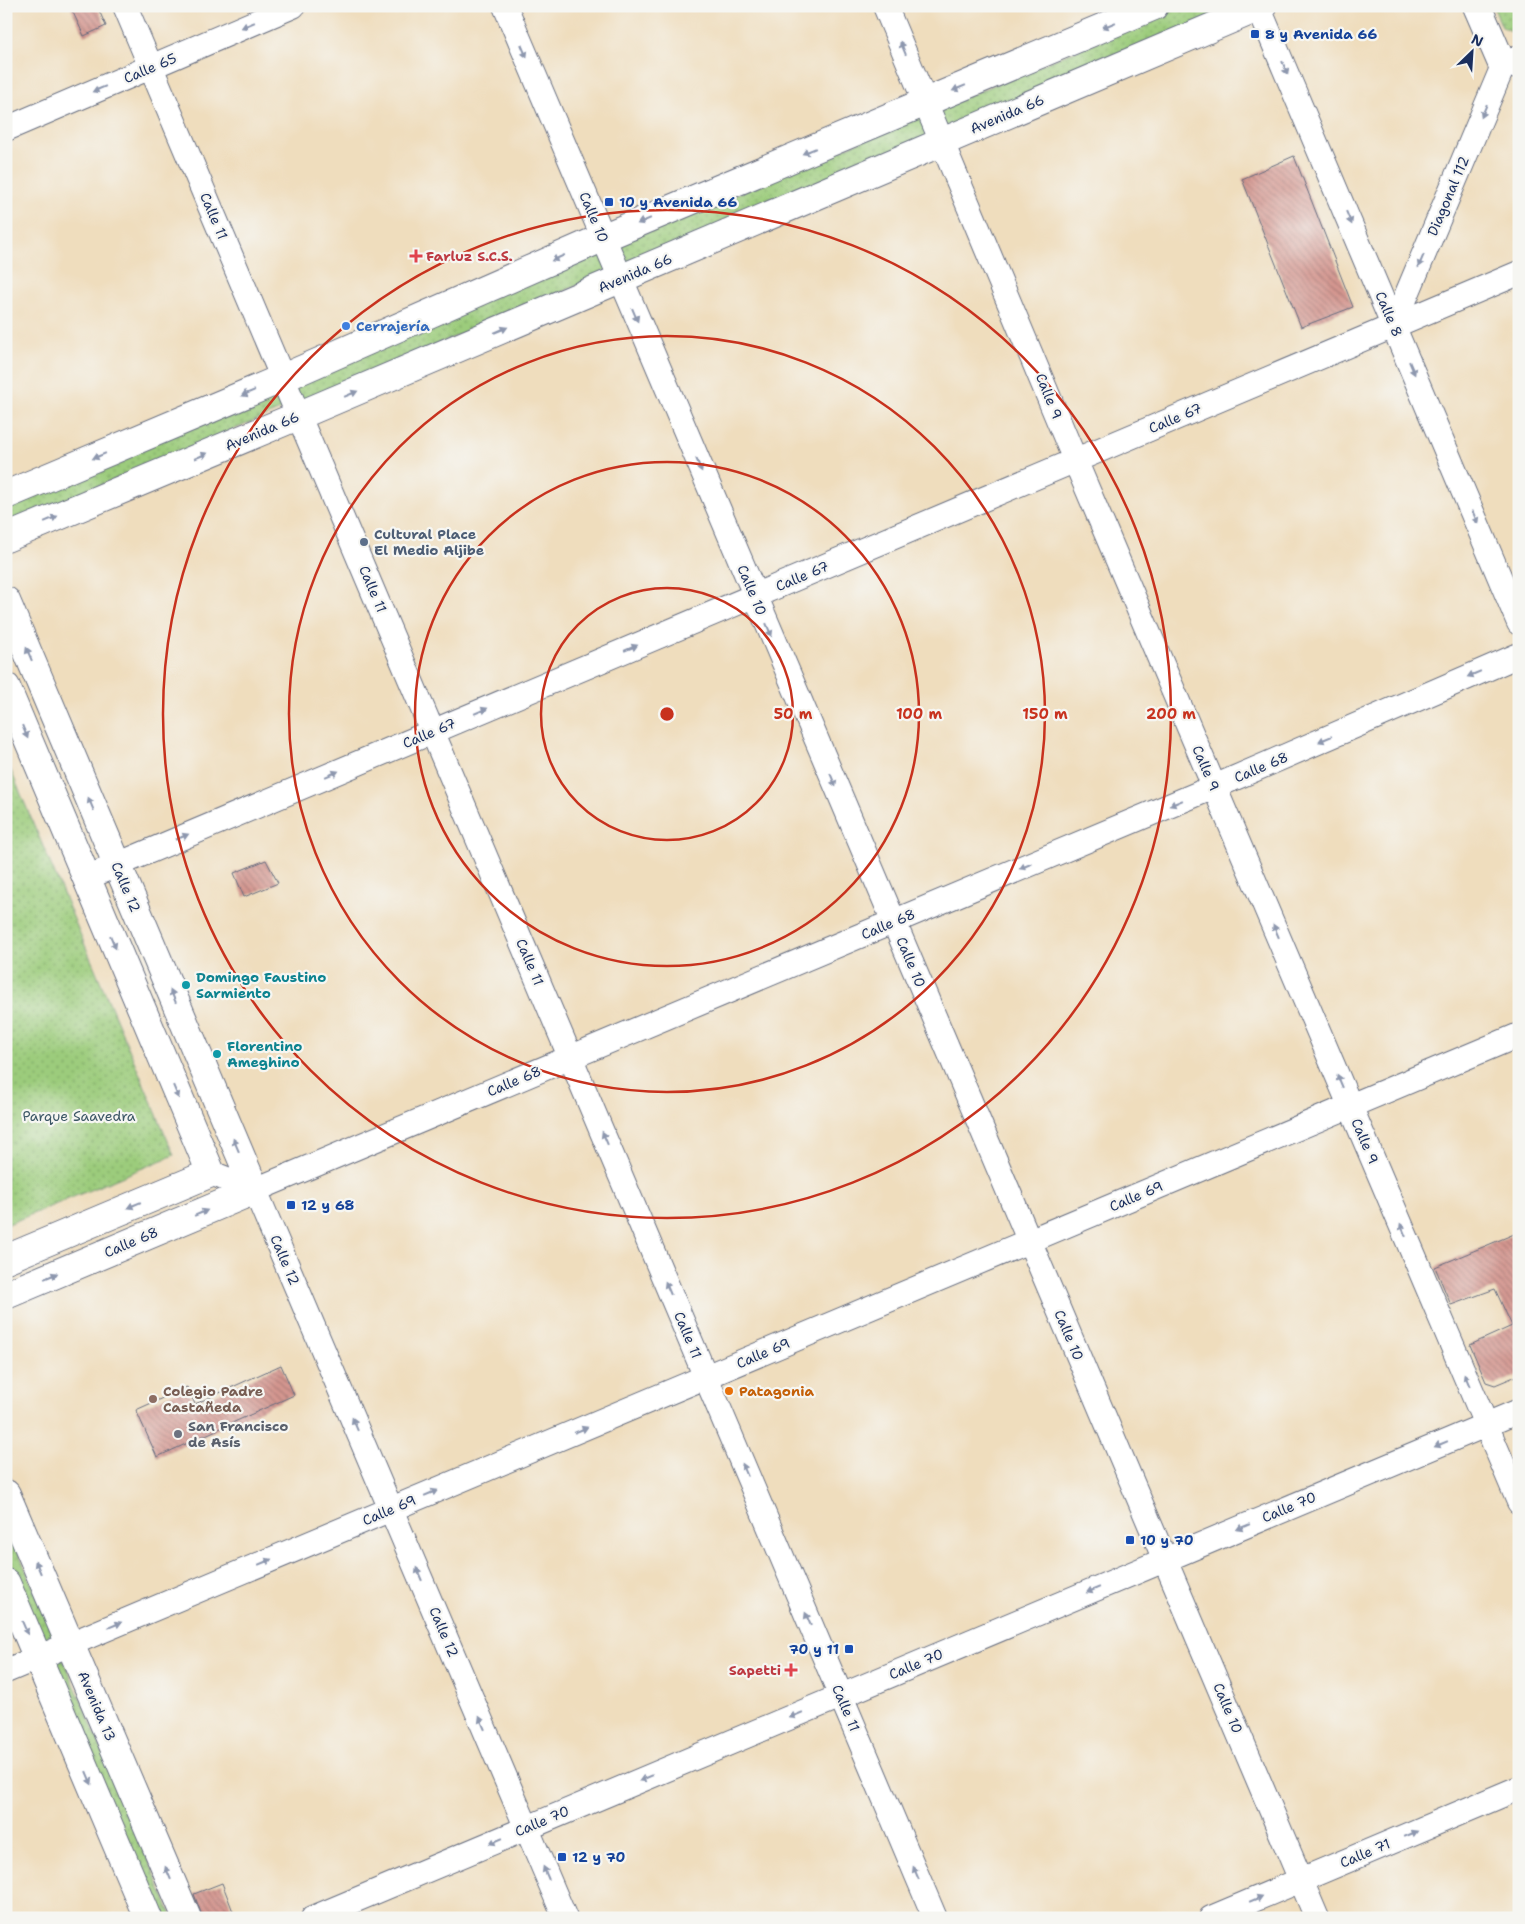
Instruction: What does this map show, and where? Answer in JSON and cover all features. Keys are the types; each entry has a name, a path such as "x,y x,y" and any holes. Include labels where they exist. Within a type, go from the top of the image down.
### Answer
{"main road":[{"path":"6,495 283,378 602,238 1154,6"},
{"path":"1478,6 1511,63"},
{"name":"Avenida 66","path":"6,538 1260,7"},
{"name":"Calle 12","path":"6,601 256,1190"},
{"path":"6,687 211,1173 6,1259"},
{"name":"Calle 68","path":"6,1295 256,1190"},
{"name":"Avenida 13","path":"6,1494 187,1918"},
{"path":"6,1583 148,1918"}],"street":[{"name":"Calle 11","path":"125,6 300,415 935,1918"},
{"name":"Calle 65","path":"6,129 293,6"},
{"name":"Calle 10","path":"505,6 1317,1918"},
{"name":"Calle 9","path":"885,6 1075,460 1519,1502"},
{"name":"Calle 8","path":"1260,7 1519,623"},
{"name":"Diagonal 112","path":"1394,325 1511,63"},
{"name":"Calle 67","path":"86,878 1519,273"},
{"name":"Calle 68","path":"256,1190 1214,787 1519,655"},
{"name":"Calle 69","path":"6,1671 1519,1035"},
{"path":"211,1173 256,1190"},
{"name":"Calle 12","path":"256,1190 565,1918"},
{"name":"Calle 70","path":"313,1918 1519,1411"},
{"name":"Calle 71","path":"1211,1918 1519,1788"}],"green space":[{"path":"1181,6 1243,6 11,523 6,521 6,503"},
{"path":"1493,6 1519,6 1519,35 1502,27"},
{"name":"Parque Saavedra","path":"6,759 174,1155 6,1225"},
{"path":"6,1523 173,1918 157,1918 6,1564"}],"building":[{"path":"70,6 97,6 106,26 84,36"},
{"path":"1294,156 1353,307 1301,327 1242,179"},
{"path":"266,860 278,883 244,897 234,873"},
{"path":"1519,1232 1519,1375 1495,1385 1486,1382 1470,1345 1512,1326 1495,1289 1451,1305 1435,1267"},
{"name":"San Francisco de Asís","path":"281,1365 294,1395 157,1457 136,1410 187,1387 195,1404"},
{"path":"222,1883 234,1914 224,1918 202,1916 194,1894"}],"place":[{"name":"8 y Avenida 66","path":"1255,34"},
{"name":"10 y Avenida 66","path":"609,202"},
{"name":"Farluz S.C.S.","path":"416,256"},
{"name":"Cerrajería","path":"346,326"},
{"name":"Cultural Place El Medio Aljibe","path":"364,542"},
{"name":"Domingo Faustino Sarmiento","path":"186,985"},
{"name":"Florentino Ameghino","path":"217,1054"},
{"name":"12 y 68","path":"291,1205"},
{"name":"Patagonia","path":"729,1391"},
{"name":"Colegio Padre Castañeda","path":"153,1399"},
{"name":"San Francisco de Asís","path":"178,1434"},
{"name":"10 y 70","path":"1130,1540"},
{"name":"70 y 11","path":"849,1649"},
{"name":"Sapetti","path":"791,1670"},
{"name":"12 y 70","path":"562,1857"}]}
